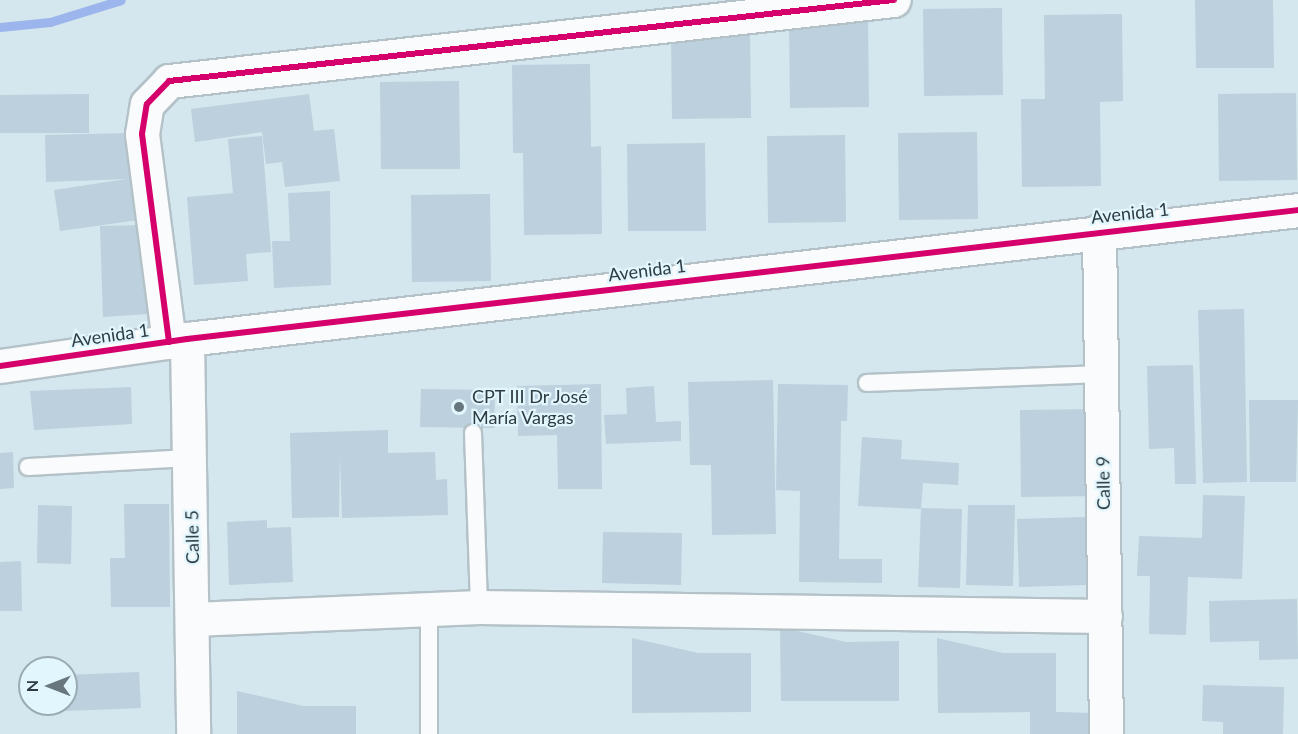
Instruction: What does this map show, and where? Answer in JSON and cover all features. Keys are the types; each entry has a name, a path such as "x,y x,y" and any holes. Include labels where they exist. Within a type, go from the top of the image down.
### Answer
{"street":[{"name":"Calle 5","path":"193,734 190,458 178,340 142,134 147,104 169,81 893,0"},
{"name":"Avenida 1","path":"0,366 178,340 1099,231 1298,210"},
{"name":"Calle 9","path":"1099,231 1106,734"},
{"path":"193,619 479,607 1105,616"}],"lane":[{"path":"867,383 1101,374"},
{"path":"472,433 479,607"},
{"path":"28,467 190,458"},
{"path":"429,609 429,734"}],"building":[{"path":"1195,0 1273,0 1274,68 1196,68"},
{"path":"1002,8 1003,95 924,96 923,9"},
{"path":"1122,14 1123,101 1100,102 1101,186 1022,187 1021,99 1045,99 1044,15"},
{"path":"868,19 869,107 790,108 789,20"},
{"path":"750,31 751,118 672,119 671,32"},
{"path":"590,64 591,147 601,146 602,234 524,235 523,153 513,153 512,65"},
{"path":"459,81 460,169 381,169 380,82"},
{"path":"1296,93 1297,180 1219,181 1218,94"},
{"path":"89,94 89,133 0,133 0,95"},
{"path":"309,94 314,131 334,129 340,181 285,187 282,162 266,164 262,132 195,142 191,109"},
{"path":"977,132 978,219 899,220 898,133"},
{"path":"130,133 139,220 60,231 54,190 127,179 46,182 45,135"},
{"path":"845,135 846,222 768,223 767,136"},
{"path":"262,136 271,252 246,254 248,281 194,285 187,197 233,193 228,139"},
{"path":"705,143 706,231 628,231 627,144"},
{"path":"330,191 331,285 274,288 272,241 290,241 288,193"},
{"path":"490,194 491,281 412,282 411,195"},
{"path":"144,225 148,314 103,317 100,226"},
{"path":"1244,309 1247,482 1203,483 1198,310"},
{"path":"1193,365 1196,484 1175,484 1174,448 1149,449 1147,366"},
{"path":"773,380 776,534 712,535 711,465 690,465 688,382"},
{"path":"601,384 602,489 558,489 557,435 518,436 517,386"},
{"path":"778,384 848,385 847,421 841,421 839,559 882,559 882,583 799,582 800,491 776,490"},
{"path":"654,386 656,422 681,421 681,441 606,444 604,415 627,414 626,388"},
{"path":"131,387 132,424 34,430 30,391"},
{"path":"421,389 495,390 494,428 420,427"},
{"path":"1249,400 1298,400 1296,482 1250,482"},
{"path":"1099,409 1100,496 1021,497 1020,410"},
{"path":"388,430 388,453 435,452 436,480 447,479 448,515 342,518 340,455 339,517 292,518 290,433"},
{"path":"862,437 902,440 901,459 959,463 958,485 923,483 921,508 962,509 960,588 918,587 921,509 858,506"},
{"path":"13,452 14,488 0,489 0,453"},
{"path":"1203,495 1245,496 1242,579 1188,577 1186,635 1149,634 1150,576 1137,576 1139,536 1202,538"},
{"path":"124,504 169,504 170,607 111,607 110,558 125,558"},
{"path":"38,505 72,506 71,564 37,563"},
{"path":"968,505 1015,505 1013,586 966,585"},
{"path":"1085,517 1087,585 1019,587 1017,519"},
{"path":"267,520 267,528 291,527 293,582 229,585 227,522"},
{"path":"603,532 682,533 681,585 602,583"},
{"path":"21,561 22,611 0,611 0,562"},
{"path":"1297,599 1298,659 1259,660 1259,641 1210,642 1209,601"},
{"path":"780,627 846,642 899,641 899,701 781,701"},
{"path":"632,638 698,653 751,653 751,712 632,713"},
{"path":"937,638 1003,653 1056,653 1056,712 1094,713 1094,734 1030,734 1030,712 938,713"},
{"path":"139,672 141,708 78,710 78,675"},
{"path":"1203,685 1284,687 1283,734 1223,734 1223,722 1202,721"},
{"path":"237,691 303,706 356,706 356,734 237,734"}],"waterway":[{"path":"0,27 50,22 121,0"}],"cycle path":[{"path":"169,342 142,134 147,104 169,81 893,0"},
{"path":"0,366 187,339 1298,210"}],"place":[{"name":"CPT III Dr José María Vargas","path":"459,407"}]}
